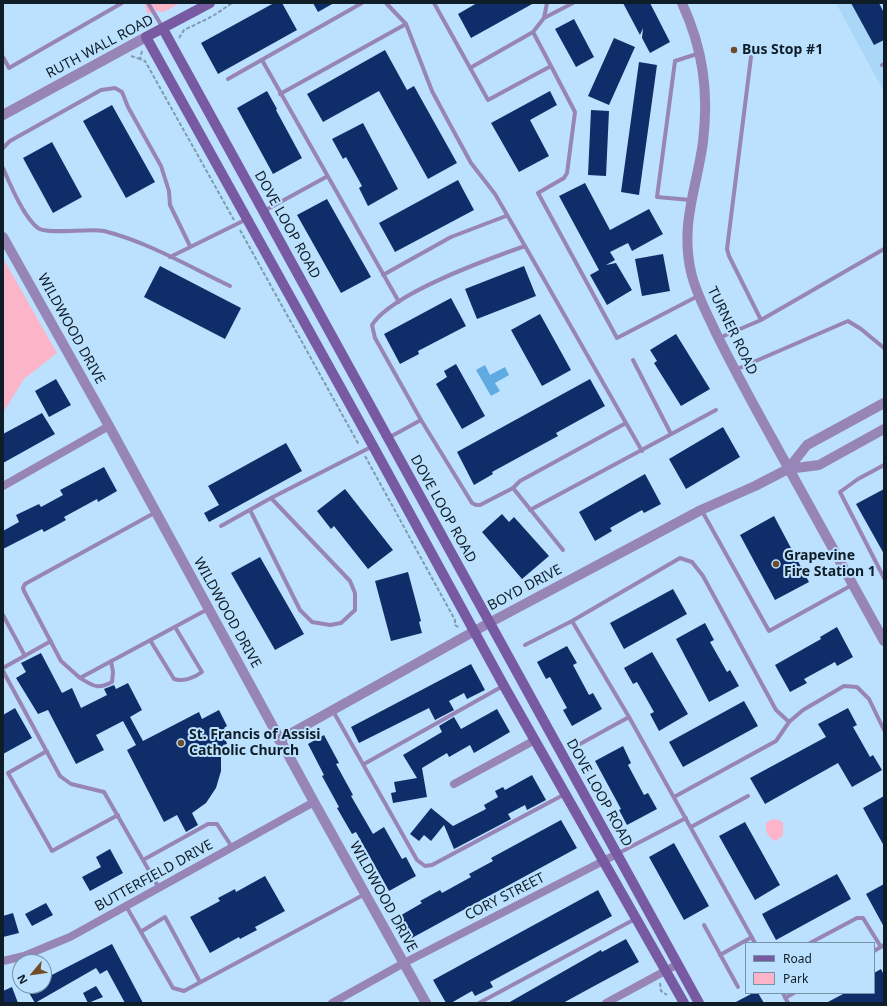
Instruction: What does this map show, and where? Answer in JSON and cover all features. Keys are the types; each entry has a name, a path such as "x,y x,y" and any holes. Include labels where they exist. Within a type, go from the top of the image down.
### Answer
{"main road":[{"name":"RUTH WALL ROAD","path":"146,37 210,3"},
{"name":"DOVE LOOP ROAD","path":"163,29 699,1003"},
{"path":"146,37 248,219 504,686 684,1003"},
{"path":"248,219 264,211"},
{"path":"373,446 387,438"}],"street":[{"name":"TURNER ROAD","path":"682,3 700,53 705,78 706,102 703,143 691,200 687,247 691,272 698,296 734,370 884,641"},
{"name":"RUTH WALL ROAD","path":"3,115 146,37"},
{"name":"WILDWOOD DRIVE","path":"3,237 109,426 279,740 426,1003"},
{"name":"BOYD DRIVE","path":"788,469 807,445 884,402"},
{"path":"3,486 109,426"},
{"name":"BOYD DRIVE","path":"279,740 489,623 701,510 755,486 788,469 819,465 884,429"},
{"path":"454,784 535,740"},
{"name":"BUTTERFIELD DRIVE","path":"3,961 24,956 70,937 314,802"},
{"name":"CORY STREET","path":"332,1003 404,963 617,854"},
{"path":"606,1003 678,964"}],"lane":[{"path":"3,57 9,68 122,3"},
{"path":"148,3 163,29"},
{"path":"228,79 362,3"},
{"path":"386,3 406,24 432,91 447,120 472,163 495,194 506,216 525,246 642,450"},
{"path":"434,3 488,100 551,66"},
{"path":"544,18 547,3"},
{"path":"470,68 533,32 544,18 572,3"},
{"path":"280,94 406,24"},
{"path":"533,32 575,112 567,173 564,178 538,193 617,338 698,296"},
{"path":"691,200 657,197 675,61 700,53"},
{"path":"751,56 727,249 729,256 761,320"},
{"path":"262,60 326,177 399,302"},
{"path":"3,148 10,141 101,90 115,88 122,92 128,107 161,166 169,191 170,205 190,246"},
{"path":"3,168 26,213 38,228 49,231 85,229 103,231 122,236 230,286"},
{"path":"264,211 326,177"},
{"path":"383,275 451,237 506,216"},
{"path":"170,257 248,219"},
{"path":"525,246 473,264 399,302 377,317 372,326 375,338 421,420 472,503 476,505 480,505 513,488 520,481 626,423"},
{"path":"719,338 761,320 884,249"},
{"path":"734,370 848,321 862,329 884,348"},
{"path":"633,360 672,434"},
{"path":"530,510 716,410"},
{"path":"387,438 421,420"},
{"path":"221,526 271,498 373,446"},
{"path":"884,465 858,479 840,492 884,578"},
{"path":"513,488 563,550"},
{"path":"250,510 300,610 312,622 330,625 341,623 355,610 355,593 350,581 271,498"},
{"path":"701,510 769,631 853,585"},
{"path":"111,661 113,672 112,682 103,687 94,687 80,678 61,661 23,588 25,584 156,512"},
{"path":"525,645 572,620 680,558 692,562 703,576 776,710 788,722"},
{"path":"80,678 208,609"},
{"path":"3,615 25,656"},
{"path":"572,620 630,716 754,942"},
{"path":"150,640 174,679 182,680 194,677 202,672 175,627"},
{"path":"3,668 51,641"},
{"path":"3,671 60,776 66,781 104,792 159,888"},
{"path":"364,764 504,686"},
{"path":"674,797 776,741 788,722 803,710 844,686 857,687 869,699 884,730"},
{"path":"333,710 417,860 425,866 432,865 565,794"},
{"path":"580,744 630,716"},
{"path":"47,751 8,773 52,851 118,815"},
{"path":"691,827 748,796"},
{"path":"617,854 686,818"},
{"path":"143,860 208,824 217,824 232,847"},
{"path":"126,906 142,931 173,988 184,991 365,894"},
{"path":"142,931 165,917 200,982"},
{"path":"479,1003 635,918"},
{"path":"812,942 857,918 863,918 882,946"},
{"path":"704,925 738,986"},
{"path":"720,955 752,937"},
{"path":"783,994 788,1003"},
{"path":"785,998 792,994"}],"shaded area":[{"path":"836,3 884,3 884,92"},
{"path":"485,365 490,375 505,367 509,375 495,383 500,391 491,396 476,370"}],"green space":[{"path":"144,3 180,3 164,12 156,11 148,15"},
{"path":"3,258 57,353 24,379 3,413"},
{"path":"773,819 779,820 783,823 783,835 776,841 769,836 766,829 766,823"}],"building":[{"path":"274,3 282,3 297,30 218,74 201,43"},
{"path":"313,3 334,3 318,12"},
{"path":"477,3 534,3 471,38 458,14"},
{"path":"623,3 650,3 670,42 650,53 642,38 643,28 640,35"},
{"path":"851,3 879,3 884,13 884,40 874,45"},
{"path":"574,19 594,57 576,67 555,29"},
{"path":"614,38 635,47 609,105 588,96"},
{"path":"385,50 407,90 414,86 457,163 428,179 379,91 323,122 307,94"},
{"path":"639,62 657,65 639,195 621,192"},
{"path":"267,91 302,158 273,174 237,108"},
{"path":"550,91 557,105 530,120 549,156 519,172 491,123"},
{"path":"112,105 155,182 126,198 83,121"},
{"path":"591,110 609,111 606,176 588,175"},
{"path":"363,123 398,189 368,206 359,188 362,186 346,157 343,159 332,139"},
{"path":"52,142 82,197 53,213 23,158"},
{"path":"458,180 474,210 395,252 379,223"},
{"path":"585,183 610,230 649,209 663,234 632,251 628,243 610,252 615,260 606,265 616,263 632,290 607,305 590,275 599,270 559,196"},
{"path":"327,199 371,277 341,293 297,215"},
{"path":"663,254 670,291 642,296 635,259"},
{"path":"160,266 241,308 225,339 144,297"},
{"path":"524,266 536,296 477,319 465,289"},
{"path":"451,298 466,326 418,351 419,354 400,364 384,334"},
{"path":"540,314 571,370 542,386 511,330"},
{"path":"676,334 710,389 681,406 654,363 657,361 650,350"},
{"path":"456,364 485,416 462,429 436,384 447,377 444,371"},
{"path":"56,379 71,405 49,417 35,391"},
{"path":"590,379 605,406 556,433 558,436 492,472 493,474 474,485 457,452"},
{"path":"42,413 55,434 3,463 3,434"},
{"path":"723,427 740,457 686,489 669,459"},
{"path":"286,443 302,471 209,522 204,513 219,505 208,486"},
{"path":"104,467 117,491 98,502 97,499 64,517 66,520 44,532 42,529 3,549 3,531 19,522 16,515 39,504 41,507 63,495 60,490"},
{"path":"645,474 661,504 644,513 642,510 610,528 612,531 595,541 579,512"},
{"path":"345,489 393,550 368,569 334,526 331,529 317,511"},
{"path":"884,489 884,554 856,504"},
{"path":"502,514 509,522 514,517 549,556 522,579 482,532"},
{"path":"774,516 809,582 775,600 740,535"},
{"path":"260,557 304,634 275,650 231,573"},
{"path":"408,572 421,621 419,622 422,633 391,641 375,581"},
{"path":"673,589 687,614 624,649 610,623"},
{"path":"705,623 714,640 710,642 727,672 730,670 739,686 709,702 676,639"},
{"path":"837,627 853,657 837,666 835,662 804,679 807,683 790,692 775,665 821,639 820,637"},
{"path":"567,646 577,663 573,665 589,695 593,693 602,709 572,726 563,710 567,708 550,677 546,679 537,662"},
{"path":"652,652 688,714 659,731 650,714 654,712 637,682 633,684 624,668"},
{"name":"St. Francis of Assisi Catholic Church","path":"41,653 62,693 72,688 81,708 107,695 104,689 114,685 116,689 128,683 142,710 130,717 143,741 199,712 202,719 219,710 227,726 224,728 227,734 224,735 227,744 223,745 224,753 221,753 221,771 216,788 206,803 192,813 198,825 186,832 177,815 164,822 127,750 136,745 123,721 96,735 104,750 76,764 48,710 38,714 16,678 26,672 21,663"},
{"path":"471,664 485,690 467,699 464,693 449,701 454,710 435,720 429,708 359,743 351,727"},
{"path":"744,701 758,726 683,767 669,742"},
{"path":"15,708 32,738 3,754 3,715"},
{"path":"848,708 857,725 853,727 870,757 873,755 882,770 852,787 838,763 765,804 750,778 826,737 818,724"},
{"path":"497,709 510,732 474,753 470,745 449,757 447,753 422,768 427,797 393,803 391,793 396,792 394,782 417,778 403,755 442,732 439,726 454,717 461,729"},
{"path":"324,735 339,763 336,764 353,795 351,796 373,834 384,827 402,859 406,857 416,876 389,891 356,832 352,834 337,808 339,807 322,776 324,775 308,744"},
{"path":"623,746 631,763 628,765 644,795 648,793 657,809 627,825 619,810 621,809 595,761"},
{"path":"532,775 546,800 527,810 525,805 508,814 511,819 454,849 444,825 431,841 424,835 419,841 410,834 431,808 453,826 486,809 484,805 498,797 495,791 503,787 505,790"},
{"path":"884,796 884,846 863,808"},
{"path":"561,820 577,848 410,939 398,917 422,903 420,901 440,890 442,893 471,877 469,874 493,861 491,858"},
{"path":"745,822 780,885 755,900 719,836"},
{"path":"674,843 709,906 684,920 649,857"},
{"path":"110,849 123,873 90,891 82,877 101,867 96,857"},
{"path":"837,874 851,899 776,940 762,914"},
{"path":"265,876 285,911 255,927 257,930 240,939 239,937 210,953 190,917 220,901 218,898 235,889 236,892"},
{"path":"884,884 884,927 866,894"},
{"path":"598,890 612,916 490,982 493,987 475,996 472,991 451,1003 446,1003 433,980"},
{"path":"46,903 53,915 32,926 25,914"},
{"path":"13,913 19,933 3,937 3,916"},
{"path":"626,939 639,962 563,1003 508,1003 601,950 602,952"},
{"path":"112,944 143,1003 125,1003 107,970 100,974 96,968 52,993 52,975"},
{"path":"881,969 884,975 884,1003 826,1003 843,994 875,994 875,972"},
{"path":"96,986 103,997 88,1003 83,993"},
{"path":"12,987 12,994 15,994 18,1003 3,1003 3,991"},
{"path":"30,994 51,994 35,1003"},
{"path":"751,994 759,994 764,1003 734,1003"}],"place":[{"name":"Bus Stop #1","path":"734,50"},
{"name":"Grapevine Fire Station 1","path":"776,564"},
{"name":"St. Francis of Assisi Catholic Church","path":"181,743"}]}
